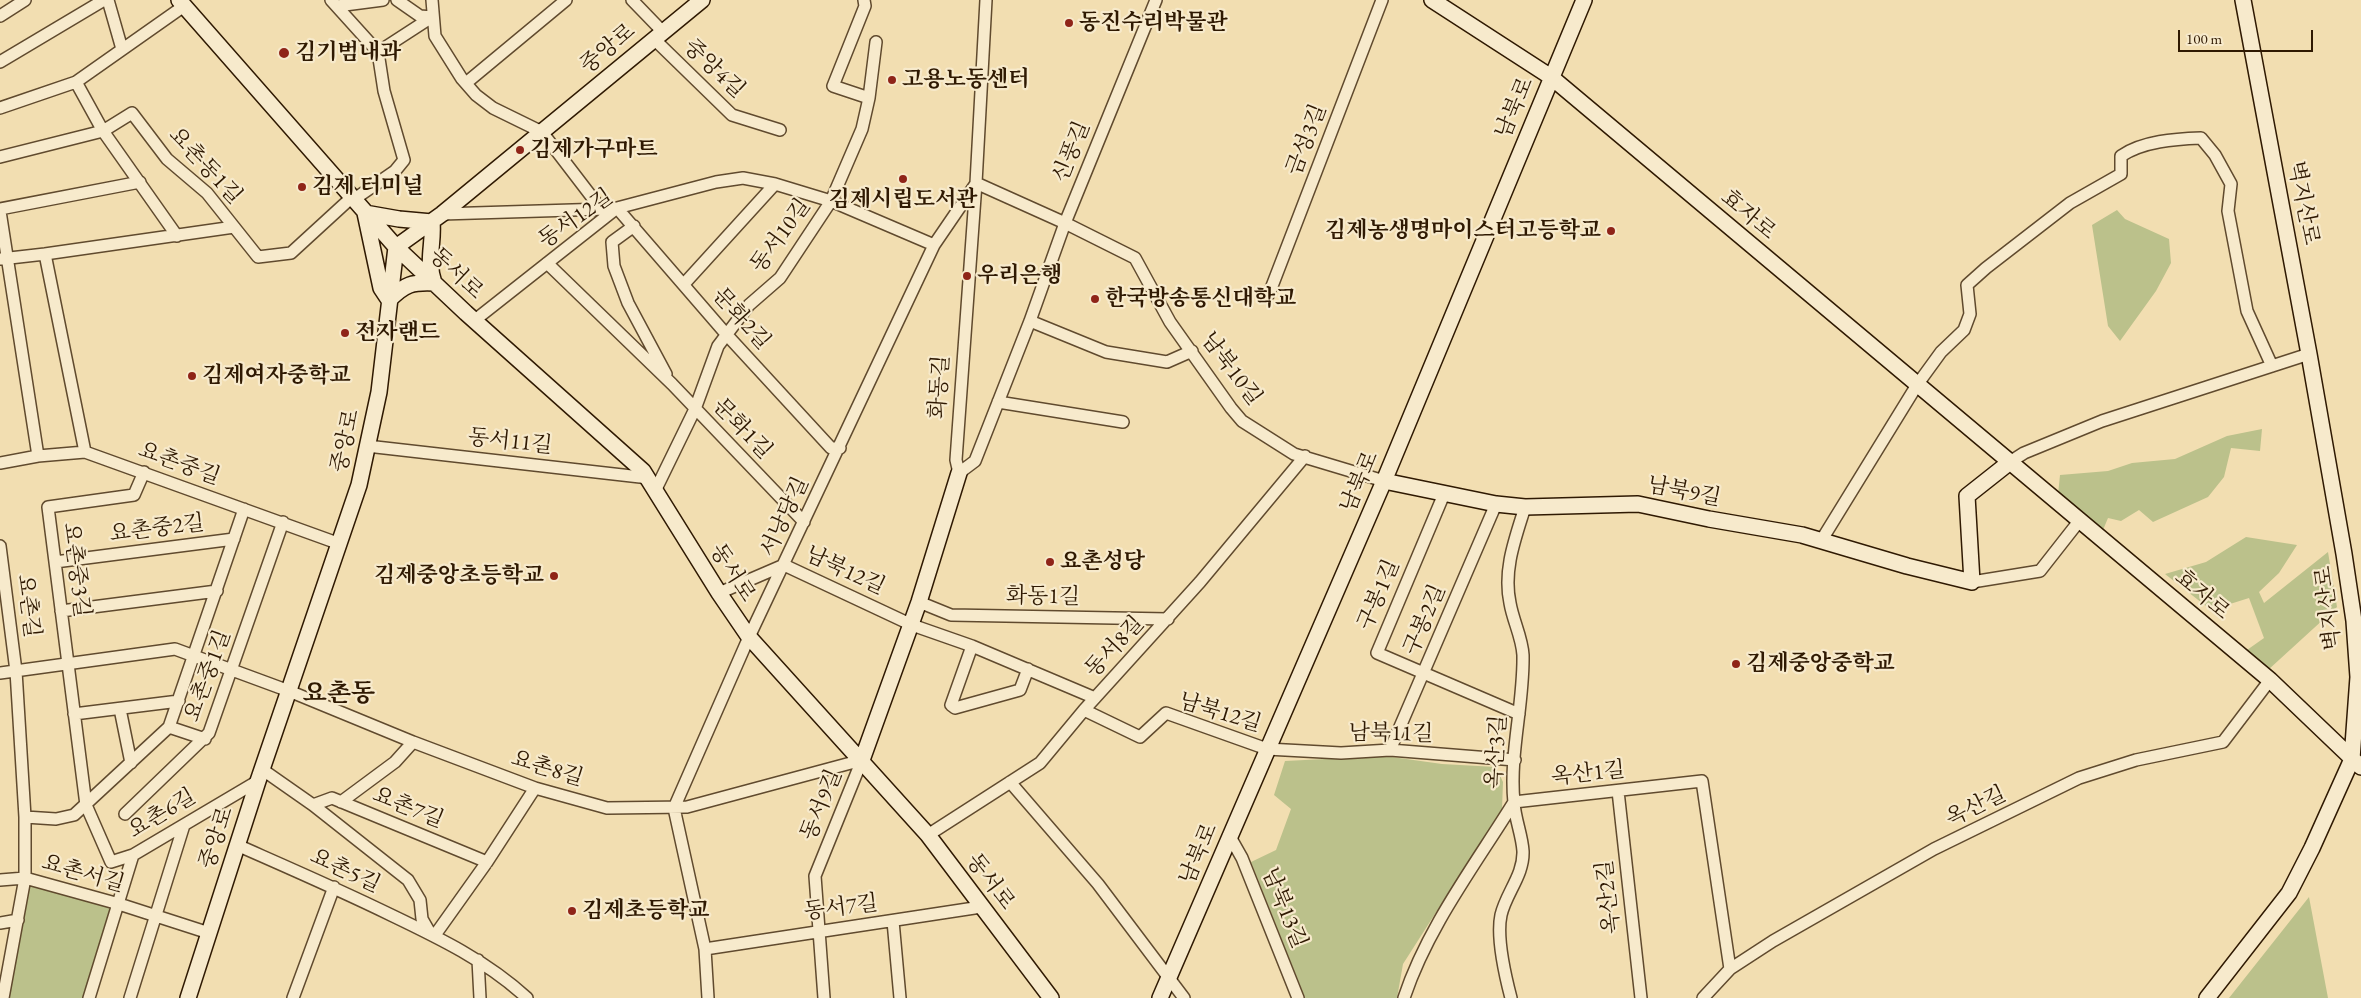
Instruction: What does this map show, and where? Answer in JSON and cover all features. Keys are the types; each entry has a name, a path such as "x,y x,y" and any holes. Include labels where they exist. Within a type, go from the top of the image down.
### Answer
{"street":[{"path":"0,16 24,0"},
{"path":"0,62 104,0"},
{"path":"108,0 122,49"},
{"path":"334,3 384,0"},
{"path":"397,0 420,16 432,17"},
{"path":"432,0 435,36 466,83 476,95 493,108 542,132 601,209"},
{"path":"466,83 566,0"},
{"name":"중앙4길","path":"632,0 658,35 732,115 780,130"},
{"name":"중앙로","path":"188,998 260,775 359,486 379,392 396,247 437,218 702,0"},
{"path":"864,0 864,6 832,86 869,98"},
{"name":"화동길","path":"862,760 912,625 959,473 956,460 976,183 986,0"},
{"name":"신풍길","path":"959,473 975,461 1030,321 1065,222 1156,0"},
{"name":"금성3길","path":"1269,294 1382,0"},
{"name":"효자로","path":"1432,0 1551,77 2270,680 2356,763"},
{"name":"남북로","path":"1160,998 1384,480 1584,0"},
{"name":"벽지산로","path":"2207,998 2289,893 2356,763 2360,677 2344,554 2310,354 2242,0"},
{"path":"0,108 76,82 182,3"},
{"name":"동서로","path":"182,3 396,247 652,484 719,593 749,637 928,835 1051,998"},
{"path":"234,227 258,257 291,252 352,199 395,171 404,160 384,91 378,52 334,3"},
{"path":"378,52 432,17"},
{"name":"동서10길","path":"652,484 695,409 718,346 749,305 780,278 831,200 862,129 869,98 876,42"},
{"path":"76,82 103,131 176,236"},
{"name":"요촌동1길","path":"0,158 103,131 132,113 167,159 207,193 234,227 45,254 4,258"},
{"path":"1821,541 1917,385 1941,352 1964,330 1970,314 1967,285 2070,203 2120,174 2121,156 2130,150 2174,139 2201,138 2215,155 2231,184 2228,211 2247,311 2272,366"},
{"name":"동서12길","path":"475,320 617,208 716,182 743,178 775,184 831,200 934,245"},
{"path":"38,456 4,258 0,210 140,182"},
{"name":"남북10길","path":"976,183 1065,222 1135,258 1170,322 1242,421 1294,454 1384,480"},
{"name":"서낭당길","path":"674,808 749,637 840,448 934,245 976,183"},
{"path":"684,284 775,184"},
{"path":"437,218 429,268 434,283 410,284 402,288 389,300 381,288 365,212 399,219 617,208"},
{"name":"문화2길","path":"617,208 726,334 831,448 840,448"},
{"name":"문화1길","path":"634,226 612,242 614,266 628,303 672,384"},
{"path":"45,254 85,452"},
{"name":"문화1길","path":"548,263 672,384 804,522"},
{"path":"1030,321 1106,352 1167,362 1192,350"},
{"path":"2080,520 2040,571 1972,582 1967,496 2010,462 2024,453 2102,421 2310,354"},
{"path":"998,402 1123,422"},
{"name":"동서11길","path":"366,446 652,484"},
{"name":"요촌중길","path":"0,463 38,456 85,452 340,544"},
{"name":"동서8길","path":"928,835 1040,763 1084,710 1168,619 1305,456"},
{"name":"요촌중3길","path":"111,862 86,805 48,507 134,496 144,472"},
{"name":"남북9길","path":"1384,480 1496,504 1525,507 1638,504 1709,519 1802,535 1907,566 1972,582"},
{"name":"구봉1길","path":"1444,494 1377,653 1519,714"},
{"name":"구봉2길","path":"1390,750 1496,504"},
{"name":"옥산3길","path":"1511,998 1500,927 1501,916 1519,874 1523,851 1514,802 1514,760 1523,653 1510,605 1507,581 1512,547 1525,507"},
{"name":"요촌중2길","path":"25,818 56,819 74,815 169,727 244,509"},
{"name":"요촌중1길","path":"125,814 209,734 233,670 283,522"},
{"name":"요촌중2길","path":"55,562 234,540"},
{"name":"요촌길","path":"0,546 16,671 25,818 25,878 18,920 4,970 3,998"},
{"path":"719,593 784,565"},
{"name":"남북12길","path":"784,565 912,625 972,646 1095,698"},
{"path":"62,611 217,591"},
{"name":"화동1길","path":"919,602 951,615 1168,619"},
{"path":"972,646 951,705 956,708 1020,690 1028,669"},
{"path":"16,671 175,649 289,691"},
{"name":"요촌길","path":"0,673 16,671"},
{"name":"옥산길","path":"1703,998 1730,970 1850,896 1934,848 2078,778 2136,760 2222,742 2270,680"},
{"name":"요촌8길","path":"289,691 413,742 534,788 607,808 674,808"},
{"path":"74,714 179,701"},
{"path":"120,709 131,763"},
{"name":"남북12길","path":"1084,710 1140,737 1166,713 1267,749"},
{"path":"169,727 205,739"},
{"path":"342,802 395,762 413,742"},
{"name":"남북11길","path":"1267,749 1341,753 1390,750 1514,760"},
{"name":"동서9길","path":"674,808 687,807 862,760"},
{"name":"동서9길","path":"824,998 815,876 862,760"},
{"path":"260,775 313,805 408,880 420,900 422,919 432,934 487,862 534,788"},
{"name":"요촌6길","path":"111,862 134,855 260,775"},
{"name":"옥산1길","path":"1514,802 1702,781 1730,970"},
{"path":"1010,782 1098,884 1184,998"},
{"name":"옥산2길","path":"1618,791 1641,998"},
{"name":"요촌7길","path":"313,805 332,798 487,862"},
{"path":"1404,998 1417,964 1440,921 1514,802"},
{"path":"674,808 705,949 708,998"},
{"path":"130,998 184,825"},
{"name":"남북13길","path":"1229,835 1242,858 1298,998"},
{"name":"요촌5길","path":"237,846 334,887 432,934 478,960 525,997"},
{"path":"89,998 134,855"},
{"name":"요촌서길","path":"0,880 25,878 118,904 209,933"},
{"path":"293,998 334,887"},
{"name":"동서7길","path":"705,949 818,930 893,921 981,907"},
{"path":"0,923 18,920"},
{"path":"893,921 900,998"},
{"path":"478,960 480,998"}],"green space":[{"path":"2117,210 2125,219 2169,239 2171,263 2156,291 2120,341 2108,326 2092,225"},
{"path":"2262,429 2260,451 2231,448 2224,477 2208,497 2153,522 2139,510 2121,521 2108,518 2103,530 2058,495 2060,475 2108,471 2132,463 2175,459 2227,436"},
{"path":"2246,537 2297,545 2279,573 2259,592 2264,603 2328,552 2337,607 2268,670 2247,650 2264,638 2249,598 2211,610 2165,574 2206,562"},
{"path":"1385,756 1442,764 1496,767 1503,782 1502,809 1403,964 1397,998 1305,998 1251,862 1276,850 1291,809 1274,795 1285,761"},
{"path":"28,882 115,906 87,998 6,998"},
{"path":"2309,897 2328,998 2229,998"}],"place":[{"name":"동진수리박물관","path":"1069,23"},
{"name":"김기범내과","path":"284,53"},
{"name":"고용노동센터","path":"892,80"},
{"name":"김제가구마트","path":"520,150"},
{"name":"김제시립도서관","path":"903,179"},
{"name":"김제 터미널","path":"302,187"},
{"name":"김제농생명마이스터고등학교","path":"1611,231"},
{"name":"우리은행","path":"967,276"},
{"name":"한국방송통신대학교","path":"1095,299"},
{"name":"전자랜드","path":"345,333"},
{"name":"김제여자중학교","path":"192,376"},
{"name":"요촌성당","path":"1050,562"},
{"name":"김제중앙초등학교","path":"554,576"},
{"name":"김제중앙중학교","path":"1736,664"},
{"name":"김제초등학교","path":"572,911"}],"district":[{"name":"요촌동","path":"339,694"}]}
